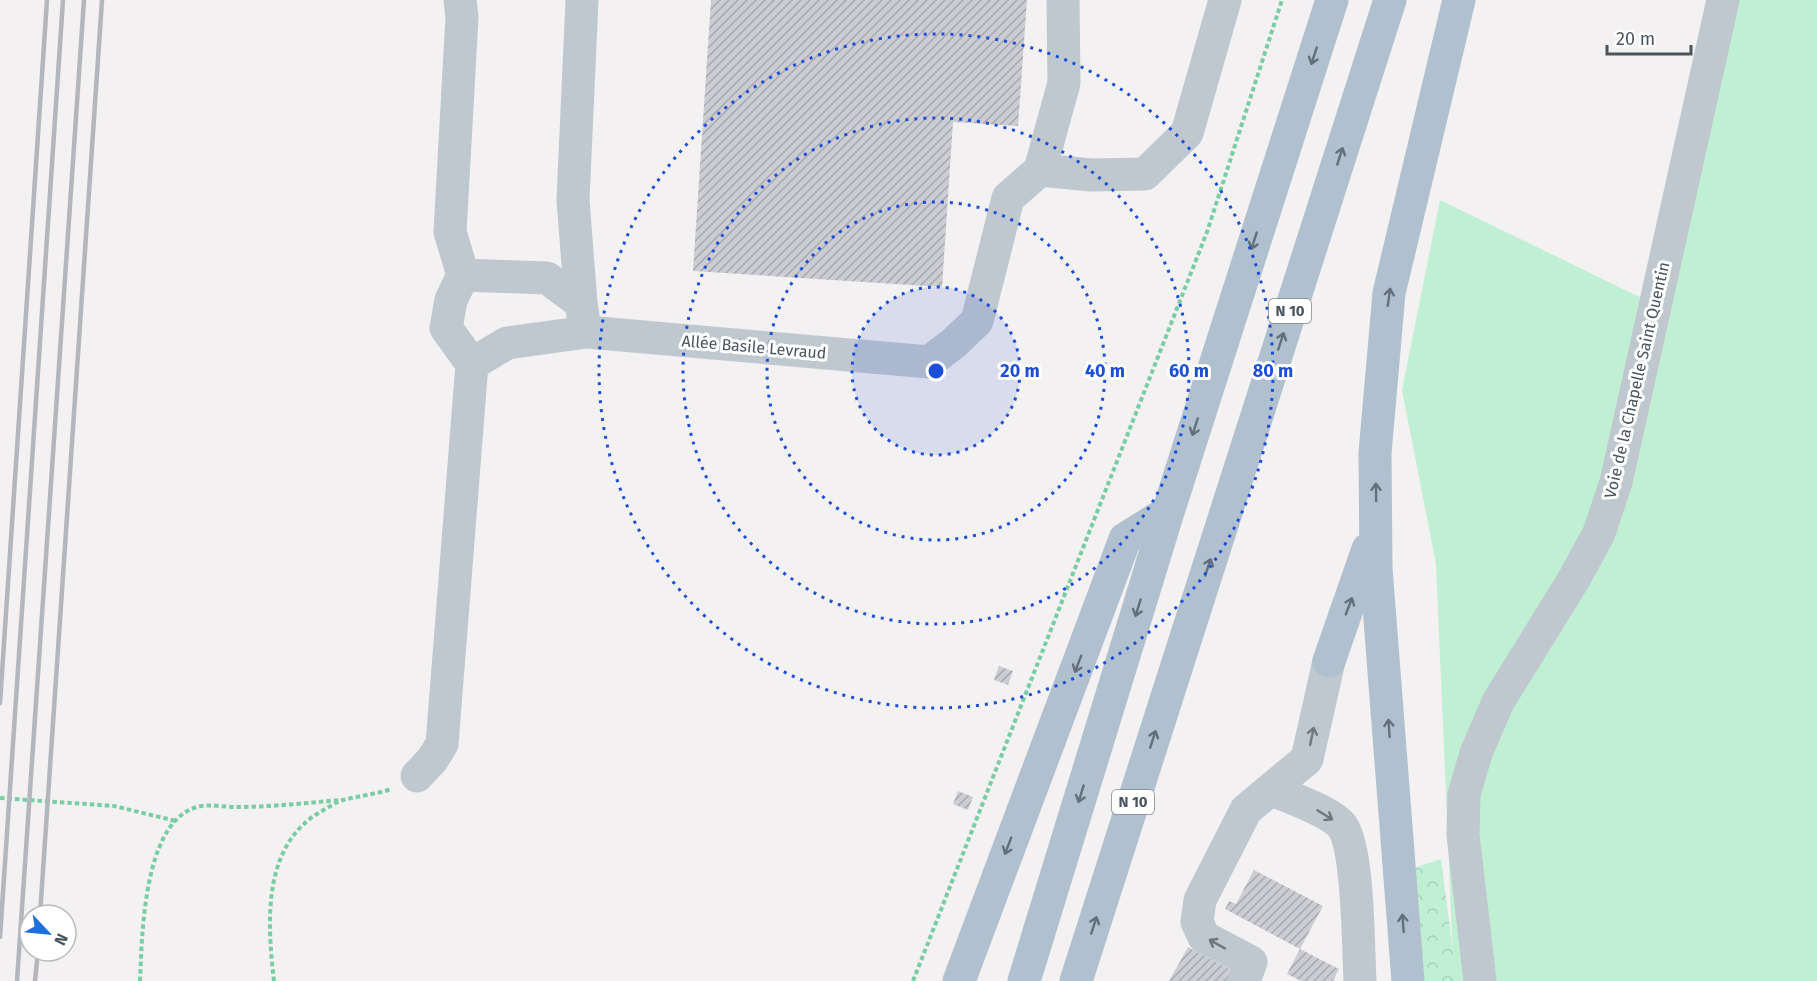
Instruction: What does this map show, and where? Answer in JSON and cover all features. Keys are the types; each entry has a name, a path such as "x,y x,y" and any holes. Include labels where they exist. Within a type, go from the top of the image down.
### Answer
{"main road":[{"path":"1024,981 1168,512 1332,0"},
{"name":"N 10","path":"1076,981 1390,0"},
{"path":"1408,981 1376,568 1375,453 1389,293 1459,0"},
{"path":"959,981 1125,539 1168,512"},
{"path":"1329,661 1376,523"}],"street":[{"path":"417,776 432,760 442,744 472,364 446,328 451,300 463,275 450,232 462,16 460,0"},
{"path":"582,0 573,200 584,318"},
{"path":"1063,0 1064,83 1040,170 1091,175 1145,174 1187,133 1225,0"},
{"name":"Voie de la Chapelle Saint Quentin","path":"1480,981 1463,835 1464,795 1476,753 1498,702 1574,579 1599,533 1612,492 1723,0"},
{"name":"Allée Basile Levraud","path":"472,364 507,343 584,318 929,362 954,344 977,321 1008,198 1040,170"},
{"path":"463,275 547,278 584,318"},
{"path":"1244,981 1251,962 1204,937 1197,922 1200,900 1246,810 1307,759 1329,661"},
{"path":"1272,790 1303,802 1341,826 1351,849 1354,972"}],"path":[{"path":"913,981 1207,232 1282,0"},
{"path":"140,981 144,914 150,872 161,844 176,821 193,808 213,805 236,807 341,800 393,789 417,776"},
{"path":"0,798 114,806 176,821"},
{"path":"274,981 269,936 269,906 275,876 289,840 308,819 341,800"}],"green space":[{"path":"1720,0 1817,0 1817,981 1454,981 1436,564 1402,390 1440,200 1656,305"},
{"path":"1441,859 1457,981 1423,981 1411,869"}],"building":[{"path":"711,0 1027,0 1018,126 953,122 942,287 693,271"},
{"path":"999,666 1013,671 1008,685 994,680"},
{"path":"958,791 973,797 968,810 953,804"},
{"path":"1254,870 1323,906 1300,949 1225,909 1229,901 1236,904"},
{"path":"1188,947 1251,981 1169,981"},
{"path":"1300,949 1339,969 1333,981 1301,981 1287,974"}],"railway":[{"path":"0,703 47,0"},
{"path":"0,937 63,0"},
{"path":"17,981 84,0"},
{"path":"41,903 102,0"},
{"path":"35,981 37,963"}]}
